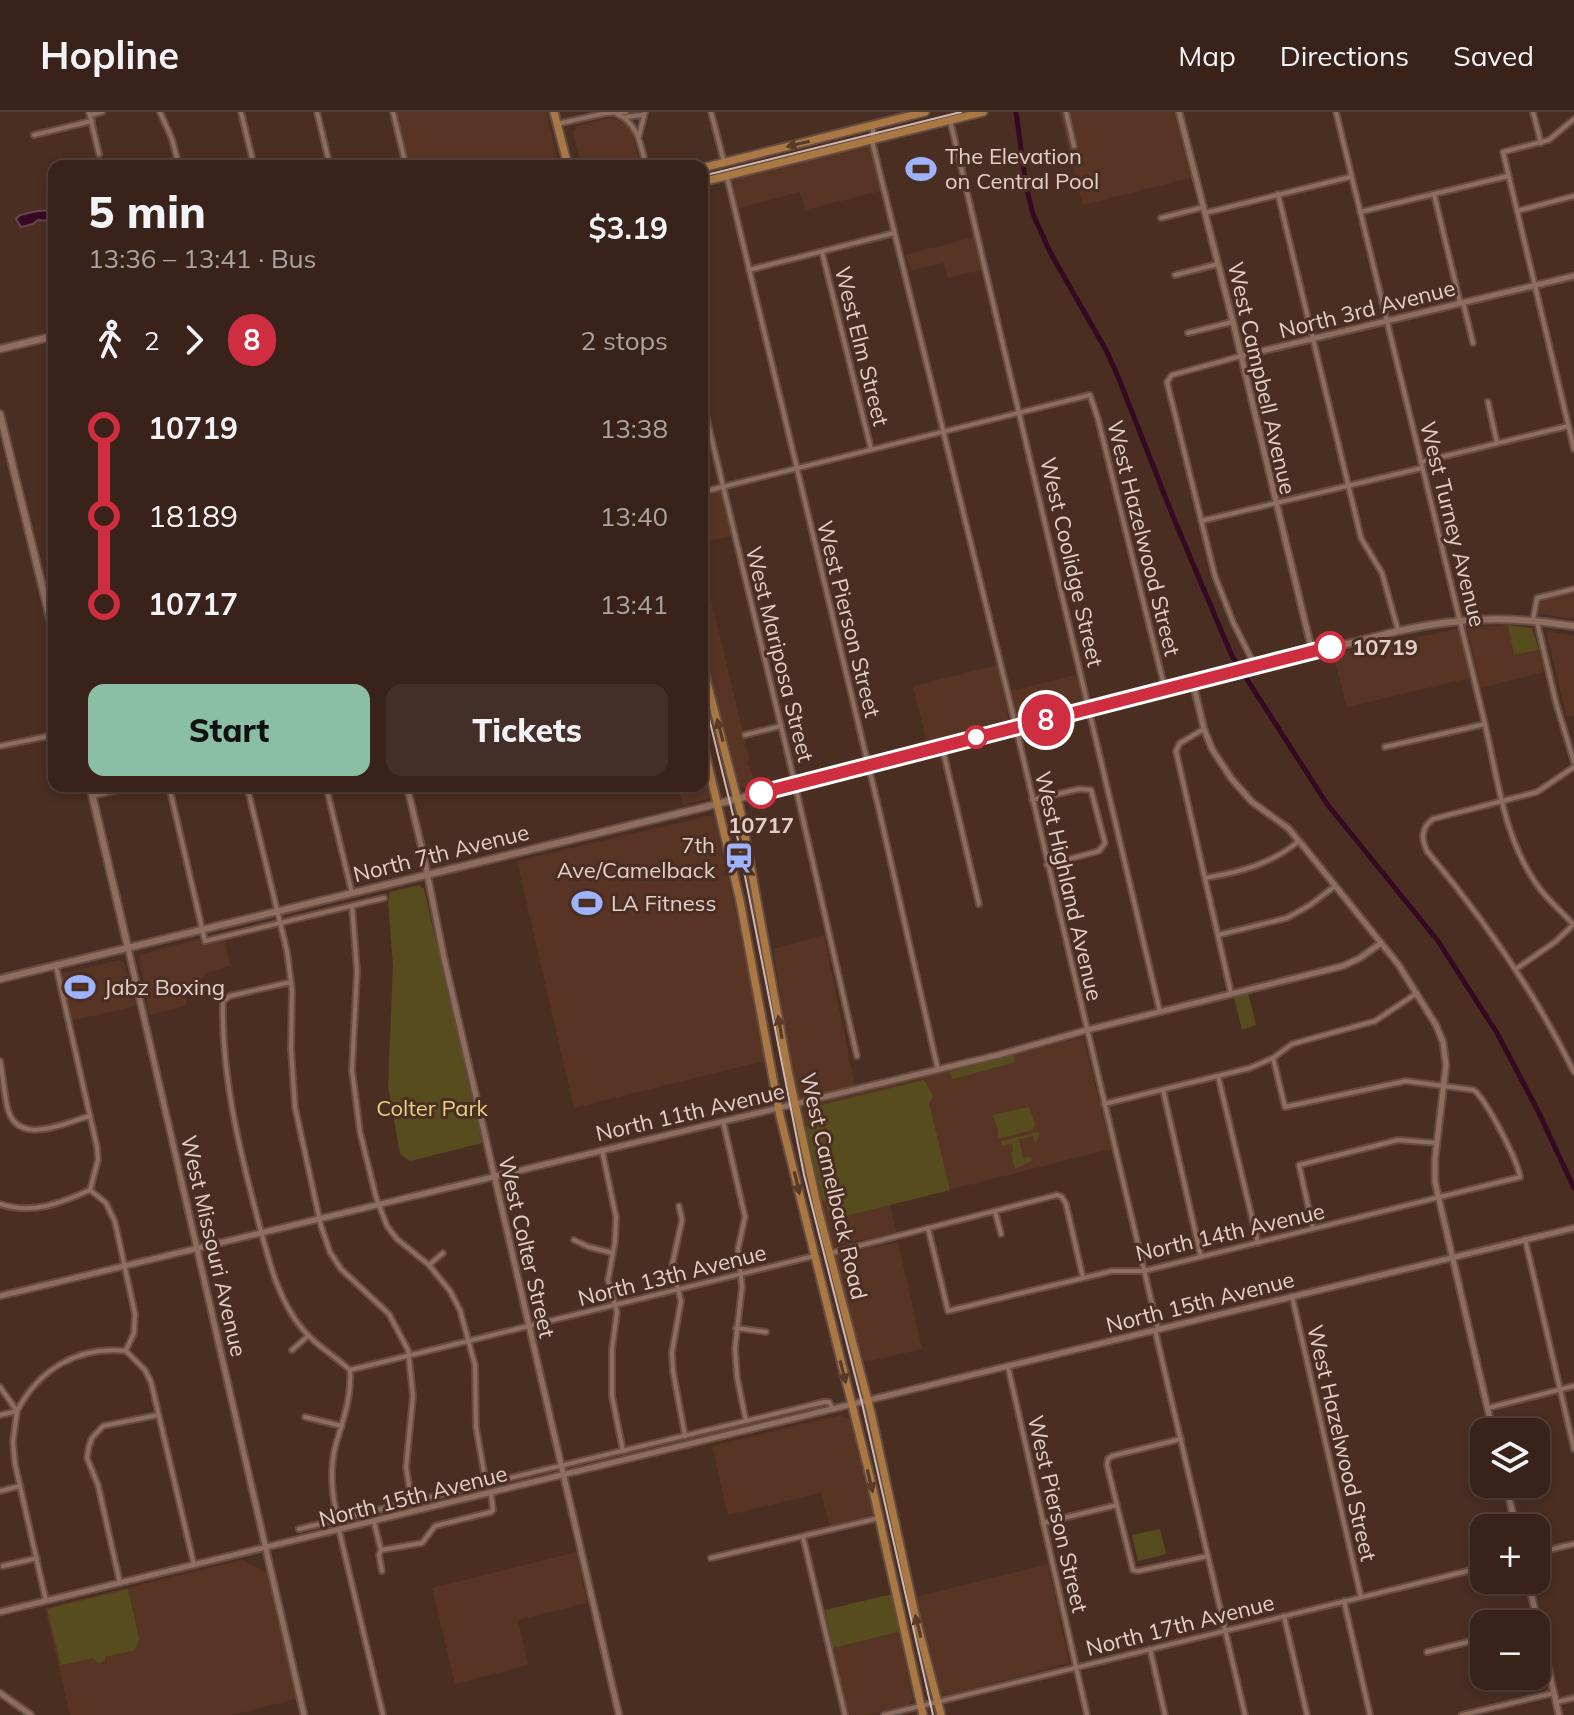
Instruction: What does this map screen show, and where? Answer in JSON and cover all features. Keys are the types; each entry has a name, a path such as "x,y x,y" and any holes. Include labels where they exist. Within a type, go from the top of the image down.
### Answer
{"main road":[{"path":"554,112 566,160"},
{"path":"708,166 925,112"},
{"path":"708,181 983,112"},
{"path":"0,349 48,337"},
{"path":"0,414 48,610"},
{"name":"North 7th Avenue","path":"0,979 717,804 1398,631 1460,619 1535,620 1574,626"},
{"name":"West Camelback Road","path":"708,686 738,798 795,1104 828,1253 868,1401 916,1619 941,1715"},
{"name":"West Camelback Road","path":"708,765 748,941 778,1107 879,1518 923,1715"},
{"name":"West Missouri Avenue","path":"91,792 128,948"}],"street":[{"path":"34,135 102,112"},
{"path":"160,112 177,160"},
{"path":"241,112 253,160"},
{"path":"317,112 329,160"},
{"path":"393,112 405,160"},
{"path":"557,124 611,112 644,114 639,137"},
{"path":"711,112 724,162"},
{"path":"1066,112 1074,146"},
{"name":"West Campbell Avenue","path":"1179,112 1312,651"},
{"name":"West Turney Avenue","path":"1336,112 1516,850 1541,890 1574,925"},
{"path":"1533,112 1541,143"},
{"path":"625,114 639,137 645,160"},
{"path":"90,116 99,154"},
{"path":"1574,119 1556,136 1541,143 1503,152 1574,449"},
{"name":"West Coolidge Street","path":"950,120 1160,1012"},
{"name":"West Highland Avenue","path":"873,124 872,140 1016,727 1245,1715"},
{"name":"West Pierson Street","path":"727,176 938,1070"},
{"path":"1360,212 1508,176"},
{"path":"1161,218 1351,177"},
{"path":"1278,194 1361,538 1382,573 1398,631"},
{"path":"1434,194 1473,343"},
{"path":"1517,211 1574,196"},
{"path":"749,270 895,233"},
{"name":"West Elm Street","path":"822,252 871,449"},
{"path":"1175,275 1218,264"},
{"name":"North 3rd Avenue","path":"1201,521 1167,382 1169,377 1313,338 1574,276"},
{"path":"1188,333 1233,322"},
{"name":"West Hazelwood Street","path":"1020,412 1090,395 1165,689"},
{"path":"1488,402 1497,444"},
{"path":"708,490 1020,412"},
{"name":"West Mariposa Street","path":"708,424 857,1056"},
{"path":"1251,667 1222,595 1201,521 1348,486 1568,426"},
{"path":"1574,589 1537,598 1535,620 1574,764 1537,792 1433,819 1423,830 1427,851 1515,970 1574,1072"},
{"path":"1193,681 1212,749 1237,787 1288,828 1299,841 1417,993 1443,1042 1446,1065 1434,1167 1438,1199 1490,1418"},
{"path":"1385,747 1485,724"},
{"path":"745,735 781,726"},
{"path":"1204,729 1180,743 1176,751 1231,993"},
{"path":"0,746 48,736"},
{"path":"942,746 979,904"},
{"path":"1032,800 1088,788 1093,793 1105,843 1099,851 1047,865"},
{"path":"92,796 108,792"},
{"path":"170,792 203,929"},
{"path":"248,792 281,923 291,982 295,1107 325,1240 335,1260 352,1282 378,1301 389,1314 404,1338 409,1355 413,1396 406,1468 412,1502"},
{"path":"327,792 352,894"},
{"name":"West Colter Street","path":"408,792 619,1715"},
{"path":"1205,878 1261,865 1299,841"},
{"path":"1218,935 1287,918 1335,886"},
{"name":"North 7th Avenue","path":"203,929 206,941 384,898"},
{"path":"352,906 357,971 352,1053 355,1101 378,1204 392,1234 429,1265 450,1291 460,1310 475,1365 476,1427 486,1484"},
{"path":"1515,970 1574,925"},
{"name":"North 11th Avenue","path":"0,1296 938,1070 1343,966 1381,943"},
{"name":"West Missouri Avenue","path":"128,948 304,1715"},
{"path":"55,965 98,1160 90,1190"},
{"path":"291,982 230,996 223,1001 232,1104 243,1162 281,1294 308,1336 350,1370 348,1400 332,1466 338,1520"},
{"path":"1104,1104 1250,1068 1273,1058 1292,1044 1375,1021 1417,993"},
{"path":"1273,1058 1285,1107 1406,1081 1444,1086"},
{"path":"0,1061 8,1110 22,1127 41,1131 90,1116"},
{"path":"1218,1076 1258,1243"},
{"name":"North 14th Avenue","path":"928,1228 948,1311 1112,1271 1144,1271 1522,1178 1481,1096 1465,1088 1444,1086"},
{"path":"1163,1090 1201,1257"},
{"path":"723,1120 745,1212 737,1256 742,1287 735,1366 746,1421"},
{"path":"1313,1228 1299,1165 1398,1140 1437,1143"},
{"path":"602,1149 615,1205 616,1228 608,1280 617,1312 611,1383 623,1451"},
{"path":"0,1204 19,1208 46,1207 90,1190"},
{"path":"90,1190 112,1213 124,1266 136,1324 126,1351"},
{"path":"828,1253 1057,1195 1062,1197 1083,1278"},
{"path":"679,1206 682,1220 672,1266 681,1301 672,1352 685,1436"},
{"path":"995,1211 1001,1234"},
{"name":"North 15th Avenue","path":"0,1612 1574,1228"},
{"path":"1525,1239 1574,1449"},
{"path":"574,1240 613,1253"},
{"path":"429,1265 443,1253"},
{"name":"North 13th Avenue","path":"350,1370 815,1256"},
{"name":"West Hazelwood Street","path":"1292,1296 1361,1597"},
{"path":"736,1328 766,1332"},
{"path":"292,1350 308,1336"},
{"path":"46,1601 13,1442 17,1411 37,1382 54,1366 96,1351 126,1351 145,1370 151,1382 194,1565"},
{"name":"West Pierson Street","path":"1008,1367 1087,1715"},
{"path":"1488,1408 1574,1386"},
{"path":"0,1387 17,1411"},
{"name":"North 15th Avenue","path":"299,1529 824,1402 831,1403 833,1410"},
{"path":"0,1415 17,1411"},
{"path":"778,1413 781,1423"},
{"path":"120,1583 98,1485 87,1458 92,1438 98,1430 110,1423 158,1415"},
{"path":"305,1417 342,1426"},
{"path":"1181,1439 1108,1459 1117,1505 1133,1570 1208,1556"},
{"path":"0,1491 20,1486"},
{"path":"381,1550 422,1543 435,1526 491,1512 491,1493"},
{"path":"1043,1523 1117,1505"},
{"path":"711,1558 879,1518"},
{"path":"374,1522 382,1571"},
{"path":"339,1530 383,1715"},
{"path":"803,1537 845,1715"},
{"path":"1550,1550 1574,1544"},
{"path":"3,1566 37,1558"},
{"name":"North 17th Avenue","path":"884,1715 1470,1570"},
{"path":"1344,1601 1370,1715"},
{"path":"1284,1616 1307,1715"},
{"path":"1427,1652 1470,1641"},
{"path":"1150,1649 1165,1715"},
{"path":"1550,1677 1559,1715"},
{"path":"0,1693 31,1715"},
{"path":"1462,1715 1554,1693"},
{"path":"1557,1702 1574,1698"}],"shaded area":[{"path":"396,112 546,112 558,160 408,160"},
{"path":"1059,112 1174,112 1191,178 1083,205"},
{"path":"611,117 626,124 632,133 639,160 580,160 573,132 577,126"},
{"path":"869,144 881,191 805,210 800,192 739,208 732,178"},
{"path":"48,211 48,221 38,220 21,227 16,219 20,215"},
{"path":"974,237 981,270 948,278 944,263 912,270 905,255"},
{"path":"720,491 731,536 708,542 708,494"},
{"path":"708,587 749,758 747,765 755,785 740,786 708,669"},
{"path":"1574,593 1574,619 1541,614 1538,610 1541,601"},
{"path":"1508,625 1514,655 1539,650 1543,672 1481,688 1467,628"},
{"path":"1458,629 1470,678 1347,707 1333,654"},
{"path":"1546,631 1574,636 1574,716 1567,717"},
{"path":"997,665 1009,721 927,743 913,686"},
{"path":"1079,674 1084,702 1019,718 1011,691"},
{"path":"708,782 711,794 708,799 683,805 680,792 708,792"},
{"path":"708,816 718,821 719,838 752,983 764,1061 574,1108 517,861"},
{"path":"824,935 855,1086 800,1097 796,1094 773,949"},
{"path":"199,939 205,944 225,941 230,966 210,972 187,990 186,1006 149,1015 139,955"},
{"path":"119,960 124,963 136,1006 71,1021 61,974"},
{"path":"1083,1037 1111,1149 890,1205 896,1232 831,1247 801,1115 804,1107"},
{"path":"898,1242 922,1349 862,1363 835,1259 838,1255"},
{"path":"841,1415 850,1419 872,1515 830,1526 821,1493 728,1515 712,1446"},
{"path":"576,1552 587,1603 518,1620 528,1665 455,1684 432,1588"},
{"path":"243,1560 267,1573 296,1699 232,1715 70,1715 45,1608"},
{"path":"1048,1564 1069,1663 949,1695 941,1693 915,1597"},
{"path":"899,1632 913,1701 908,1705 866,1715 849,1715 833,1648"}],"green space":[{"path":"1508,625 1532,628 1539,650 1514,655"},
{"name":"Colter Park","path":"419,885 424,889 482,1143 410,1161 400,1154 388,1087 393,966 388,900 390,892"},
{"path":"1248,993 1256,1025 1242,1030 1234,997"},
{"path":"1014,1055 1013,1063 953,1079 949,1072"},
{"path":"924,1080 934,1097 929,1103 950,1190 830,1220 826,1201 822,1201 806,1127 809,1126 809,1108"},
{"path":"1029,1107 1035,1124 1033,1130 998,1139 998,1129 992,1115"},
{"path":"1039,1132 1035,1143 1033,1136 1019,1139 1023,1158 1031,1157 1032,1161 1015,1169 1012,1144 1001,1146 1001,1141"},
{"path":"1160,1529 1166,1554 1138,1561 1132,1535"},
{"path":"128,1589 139,1638 135,1650 105,1657 105,1661 98,1663 93,1658 61,1665 47,1609"},
{"path":"892,1594 899,1632 833,1648 825,1610"}],"waterway":[{"path":"1016,112 1033,214 1050,252 1106,350 1232,656 1327,804 1438,941 1497,1033 1574,1188"}],"tram line":[{"path":"708,175 961,112"},
{"path":"708,714 733,815 804,1175 862,1403 933,1715"}],"bus line":[{"name":"8","path":"761,793 1330,647"}],"place":[{"name":"The Elevation on Central Pool","path":"921,169"},
{"name":"10719","path":"1330,647"},
{"name":"10717","path":"761,793"},
{"name":"7th Ave/Camelback","path":"739,858"},
{"name":"LA Fitness","path":"587,903"},
{"name":"Jabz Boxing","path":"80,987"}]}
